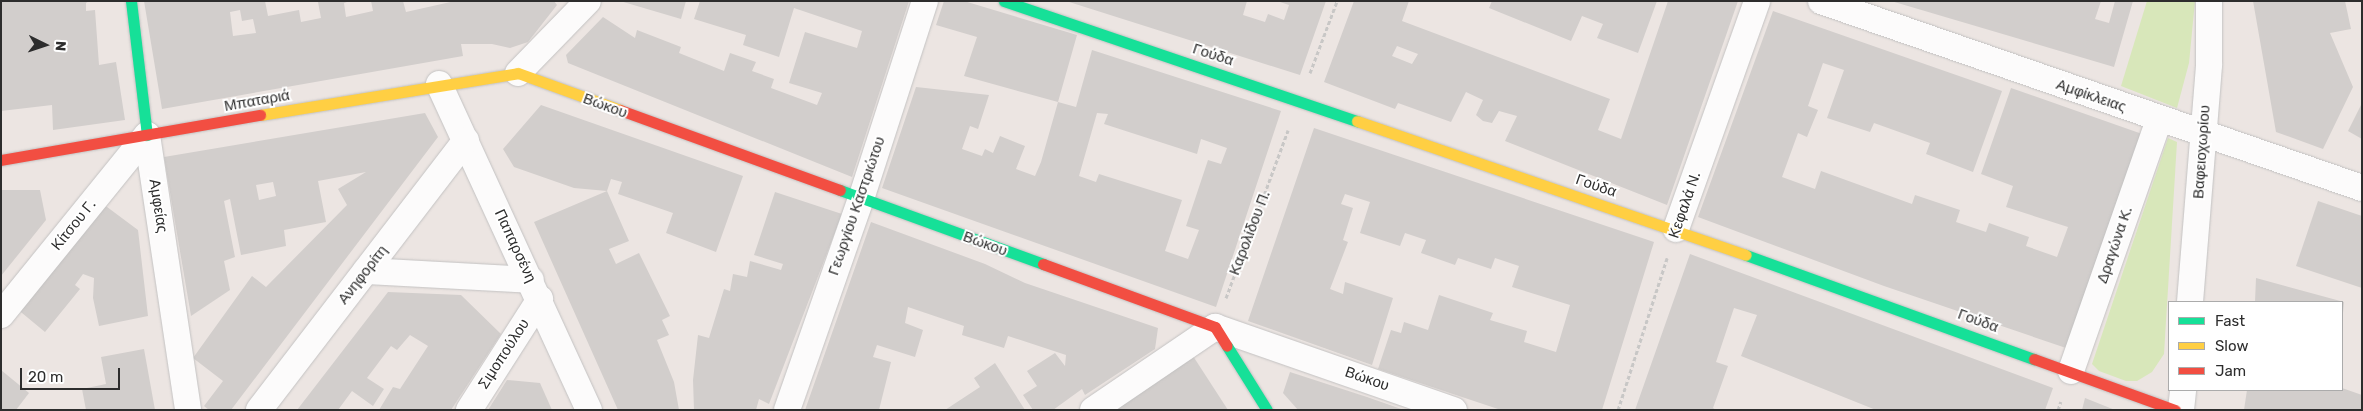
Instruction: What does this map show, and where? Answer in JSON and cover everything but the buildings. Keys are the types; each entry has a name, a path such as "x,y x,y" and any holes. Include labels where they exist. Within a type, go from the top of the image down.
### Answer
{"street":[{"name":"Αμφείας","path":"131,1 147,135 188,410"},
{"path":"518,73 588,1"},
{"name":"Γεωργίου Καστριώτου","path":"787,410 861,199 925,1"},
{"name":"Γούδα","path":"1004,1 1676,229 2175,410"},
{"name":"Κεφαλά Ν.","path":"1676,229 1758,1"},
{"name":"Αμφίκλειας","path":"1821,1 2159,120 2362,188"},
{"name":"Βαφειοχωρίου","path":"2190,301 2204,135 2209,1"},
{"name":"Μπαταριά","path":"1,160 439,84 518,73"},
{"name":"Βώκου","path":"518,73 861,199 1454,410"},
{"name":"Παπαρσένη","path":"439,84 535,289 589,410"},
{"name":"Δραγώνα Κ.","path":"2071,371 2159,120"},
{"name":"Κίτσου Γ.","path":"1,315 147,135"},
{"name":"Ανηφορίτη","path":"259,410 466,140"},
{"path":"366,271 535,289"},
{"name":"Σιμοπούλου","path":"468,410 535,289"},
{"path":"1093,410 1215,326 1267,410"},
{"path":"2181,410 2183,391"}],"path":[{"name":"Καρολίδου Π.","path":"1215,326 1337,1"},
{"name":"Κεφαλά Ν.","path":"1618,410 1676,229"}],"green space":[{"path":"2147,1 2195,1 2189,63 2177,108 2121,86"},
{"path":"2168,138 2177,142 2164,354 2152,372 2137,381 2126,381 2099,371 2092,364"}],"traffic: fast":[{"path":"131,1 147,135"},
{"path":"1004,1 1357,121"},
{"path":"840,190 1043,264"},
{"path":"1746,255 2034,359"},
{"path":"1227,346 1267,410"}],"traffic: slow":[{"path":"260,115 518,73 620,110"},
{"path":"1357,121 1746,255"}],"traffic: jam":[{"path":"620,110 840,190"},
{"path":"1,160 260,115"},
{"path":"1043,264 1215,327 1227,346"},
{"path":"2034,359 2175,410"}]}
